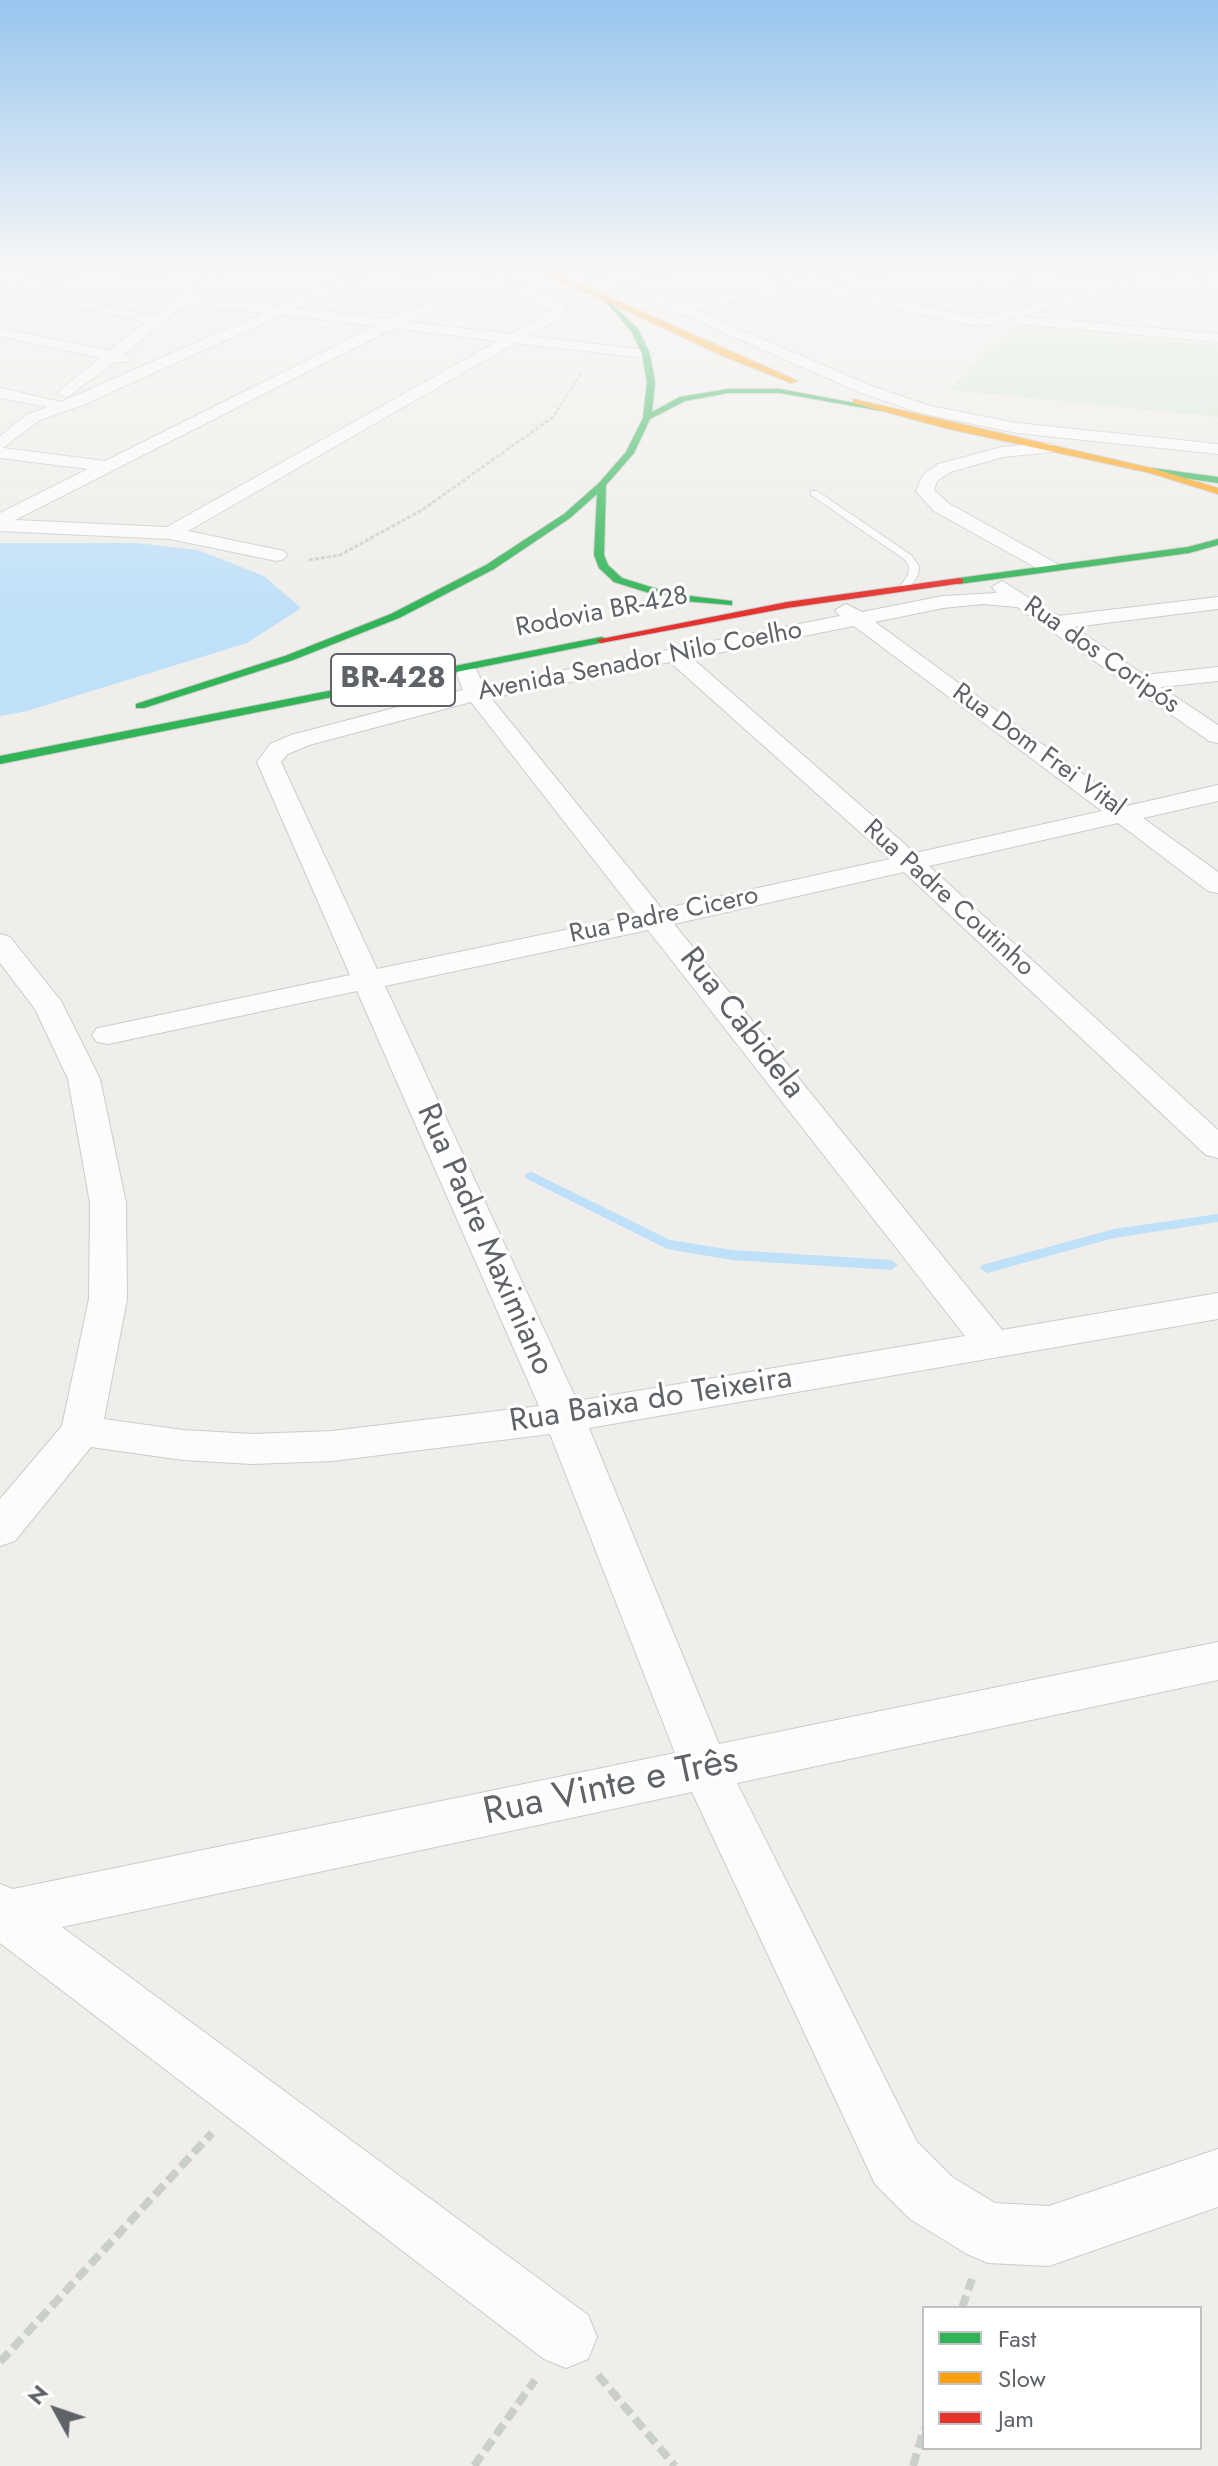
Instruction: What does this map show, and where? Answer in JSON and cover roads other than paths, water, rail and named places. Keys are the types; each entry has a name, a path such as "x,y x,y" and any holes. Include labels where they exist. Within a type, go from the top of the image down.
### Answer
{"main road":[{"name":"BR-428","path":"126,710 289,658 395,616 490,567 567,516 602,485 630,453 647,418 651,384"},
{"name":"BR-428","path":"806,384 882,409 1152,471 1218,491"},
{"path":"647,418 683,399 728,391 813,394 882,409"},
{"path":"1152,471 1218,480"},
{"path":"602,485 599,555 603,566 618,580 642,590 694,601 787,605"},
{"name":"Rodovia BR-428","path":"0,760 787,605 1189,550 1218,542"},
{"path":"1189,550 1218,550"},
{"path":"0,744 42,732"}],"street":[{"path":"0,444 76,384"},
{"path":"34,417 111,384"},
{"path":"0,523 105,466 272,384"},
{"path":"170,533 433,384"},
{"path":"854,384 926,410 971,420 1218,449"},
{"path":"0,393 53,403"},
{"path":"1046,448 1002,452 944,468 929,479 925,491 941,507 1049,567"},
{"path":"0,453 105,466"},
{"path":"0,523 51,530 170,533 277,555"},
{"name":"Rua dos Coripós","path":"984,576 1218,736"},
{"name":"Rua Dom Frei Vital","path":"830,599 1218,885"},
{"name":"Avenida Senador Nilo Coelho","path":"269,762 279,749 300,740 476,694 857,618 965,600 1022,601"},
{"path":"1052,623 1218,603"},
{"name":"Rua Padre Coutinho","path":"674,654 908,861 1218,1148"},
{"name":"Rua Cabidela","path":"465,666 476,694 658,919 992,1343"},
{"path":"1139,682 1218,674"},
{"name":"Rua Padre Maximiano","path":"269,762 564,1418 705,1768 896,2163 931,2198 988,2233 1049,2236 1218,2178"},
{"name":"Rua Padre Cicero","path":"108,1035 658,919 1218,793"},
{"path":"0,943 50,1007 84,1079 108,1203 108,1299 81,1431 0,1529"},
{"name":"Rua Baixa do Teixeira","path":"81,1431 183,1445 252,1449 332,1446 564,1418 1218,1306"},
{"name":"Rua Vinte e Três","path":"2,1912 1218,1661"},
{"path":"2,1912 566,2337"}],"lane":[{"path":"814,493 908,557 914,566 913,575 904,588"}],"water":[{"path":"0,543 136,543 198,550 264,576 301,608 247,643 27,711 0,716"}],"waterway":[{"path":"532,1176 667,1244 732,1255 891,1265"},
{"path":"987,1268 1114,1234 1218,1218"}]}
